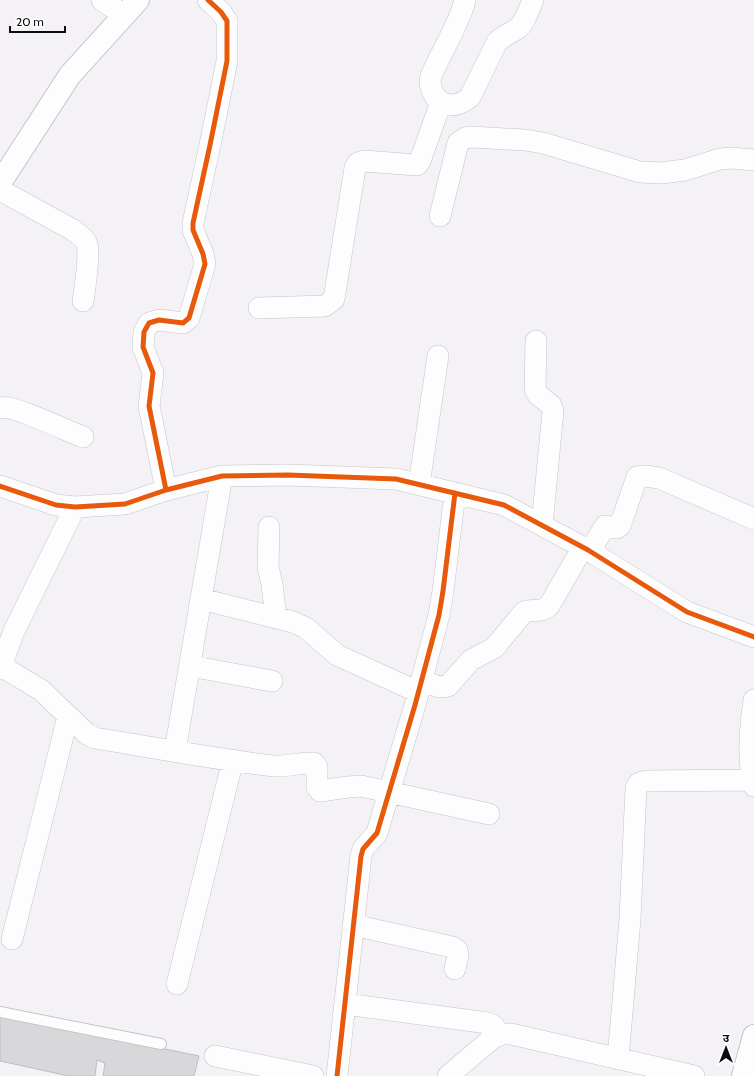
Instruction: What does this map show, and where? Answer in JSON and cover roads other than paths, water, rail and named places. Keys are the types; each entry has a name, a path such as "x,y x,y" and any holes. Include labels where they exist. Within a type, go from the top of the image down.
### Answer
{"street":[{"path":"0,183 70,75 131,8 102,0"},
{"path":"166,490 149,406 153,373 143,347 144,332 149,324 159,320 183,323 189,318 205,264 203,254 193,230 193,223 227,61 227,21 221,12 208,0"},
{"path":"465,0 457,22 431,76 432,91 436,99 450,105 458,105 470,97 497,42 502,37 517,28 524,20 533,0"},
{"path":"259,308 325,306 334,299 355,168 358,163 364,161 417,165 420,161 442,102"},
{"path":"440,216 458,143 465,138 472,137 525,140 543,143 640,172 661,173 685,170 720,159 731,158 754,160"},
{"path":"0,190 73,230 86,242 88,252 83,301"},
{"path":"536,341 535,389 538,395 551,405 553,411 542,525"},
{"path":"420,484 438,356"},
{"path":"0,408 3,406 17,410 83,437"},
{"path":"0,486 56,505 75,507 125,504 166,490 222,476 288,474 396,479 504,505 587,549 687,612 754,637"},
{"path":"175,751 222,476"},
{"path":"201,599 293,622 306,628 337,655 420,686 448,686 471,660 494,648 524,612 544,610 549,606 587,549 605,526 617,528 620,526 637,477 646,476 659,478 754,519"},
{"path":"337,1076 361,856 363,849 377,834 439,615 455,493"},
{"path":"75,507 14,631 1,662 40,690 88,734 95,738 276,766 314,763 317,767 317,787 320,791 361,786 489,814"},
{"path":"269,527 268,567 272,584 276,618"},
{"path":"190,666 272,681"},
{"path":"618,1059 630,919 636,788 639,783 646,781 753,783 750,770 749,741 754,700"},
{"path":"12,939 68,716"},
{"path":"177,984 233,760"},
{"path":"353,925 452,947 457,950 458,956 455,969"},
{"path":"345,1004 488,1023 494,1026 498,1036"},
{"path":"448,1076 494,1037 502,1034 511,1034 694,1076"},
{"path":"743,1076 754,1039"},
{"path":"215,1056 313,1076"}],"lane":[{"path":"0,1012 161,1044"}]}
